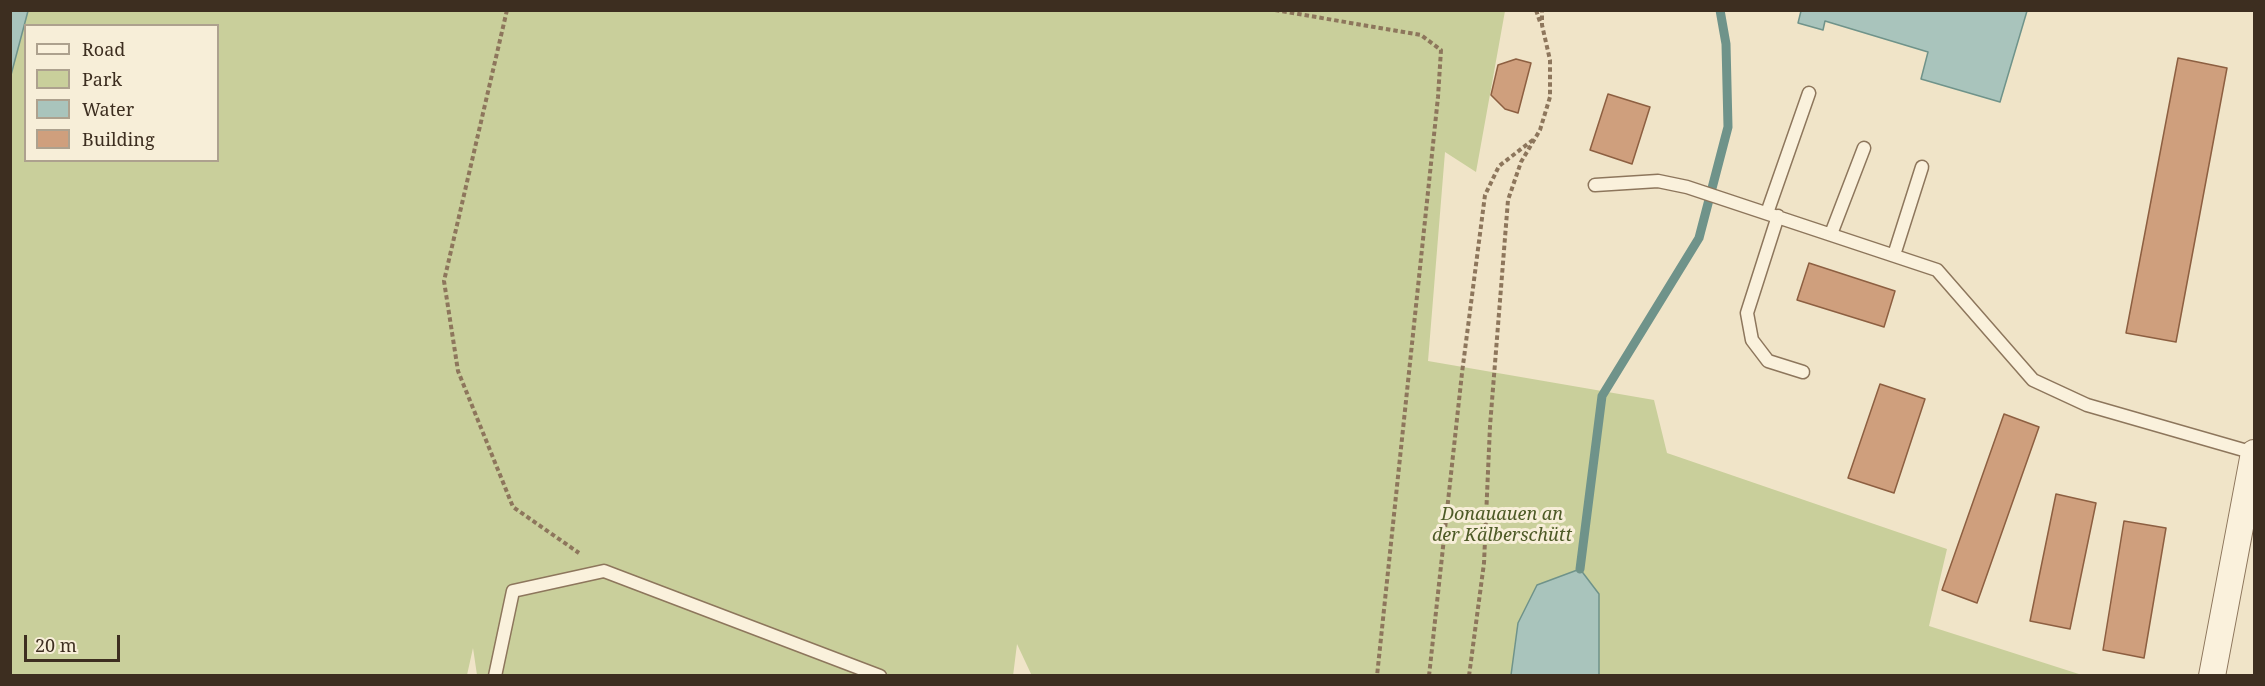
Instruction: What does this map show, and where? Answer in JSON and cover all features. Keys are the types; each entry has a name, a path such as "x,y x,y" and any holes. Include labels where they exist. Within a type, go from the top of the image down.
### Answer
{"street":[{"path":"2212,675 2252,479 2254,453"}],"lane":[{"path":"1803,372 1768,361 1752,340 1747,314 1772,214 1809,93"},
{"path":"1831,234 1864,148"},
{"path":"1894,255 1922,167"},
{"path":"1595,185 1658,181 1688,187 1937,270 2033,380 2087,405 2254,453"},
{"path":"495,675 513,591 604,571 879,675"}],"path":[{"path":"507,10 444,281 458,371 513,507 604,571"},
{"path":"1275,10 1421,35 1441,50 1437,109 1377,675"},
{"path":"1469,675 1484,563 1490,426 1508,200 1521,162 1535,138 1550,97 1550,60 1536,10"},
{"path":"1542,10 1542,25"},
{"path":"1429,675 1462,373 1485,195 1499,166 1535,138"}],"green space":[{"name":"Donauauen an der Kälberschütt","path":"28,10 1505,11 1476,172 1445,152 1428,361 1654,400 1667,453 1947,549 1929,626 2082,675 1032,676 1017,644 1013,676 477,675 473,648 467,675 11,676 10,75 24,24 24,162 219,162 219,24 24,24"}],"water":[{"path":"1801,10 2027,11 2000,102 1921,79 1928,52 1825,21 1823,30 1798,23"},
{"path":"10,11 28,11 11,75"},
{"path":"1580,569 1599,594 1599,675 1511,675 1518,623 1537,585"}],"building":[{"path":"2178,58 2227,68 2176,342 2126,333"},
{"path":"1516,59 1531,63 1518,113 1505,109 1491,95 1498,65"},
{"path":"1608,94 1650,107 1632,164 1590,150"},
{"path":"1809,263 1895,291 1884,327 1797,300"},
{"path":"1880,384 1925,399 1894,493 1848,478"},
{"path":"2004,414 2039,427 1977,603 1942,590"},
{"path":"2056,494 2096,503 2070,629 2030,621"},
{"path":"2124,521 2166,528 2144,658 2103,650"}],"waterway":[{"path":"1580,569 1602,396 1699,238 1728,127 1726,44 1720,10"}]}
